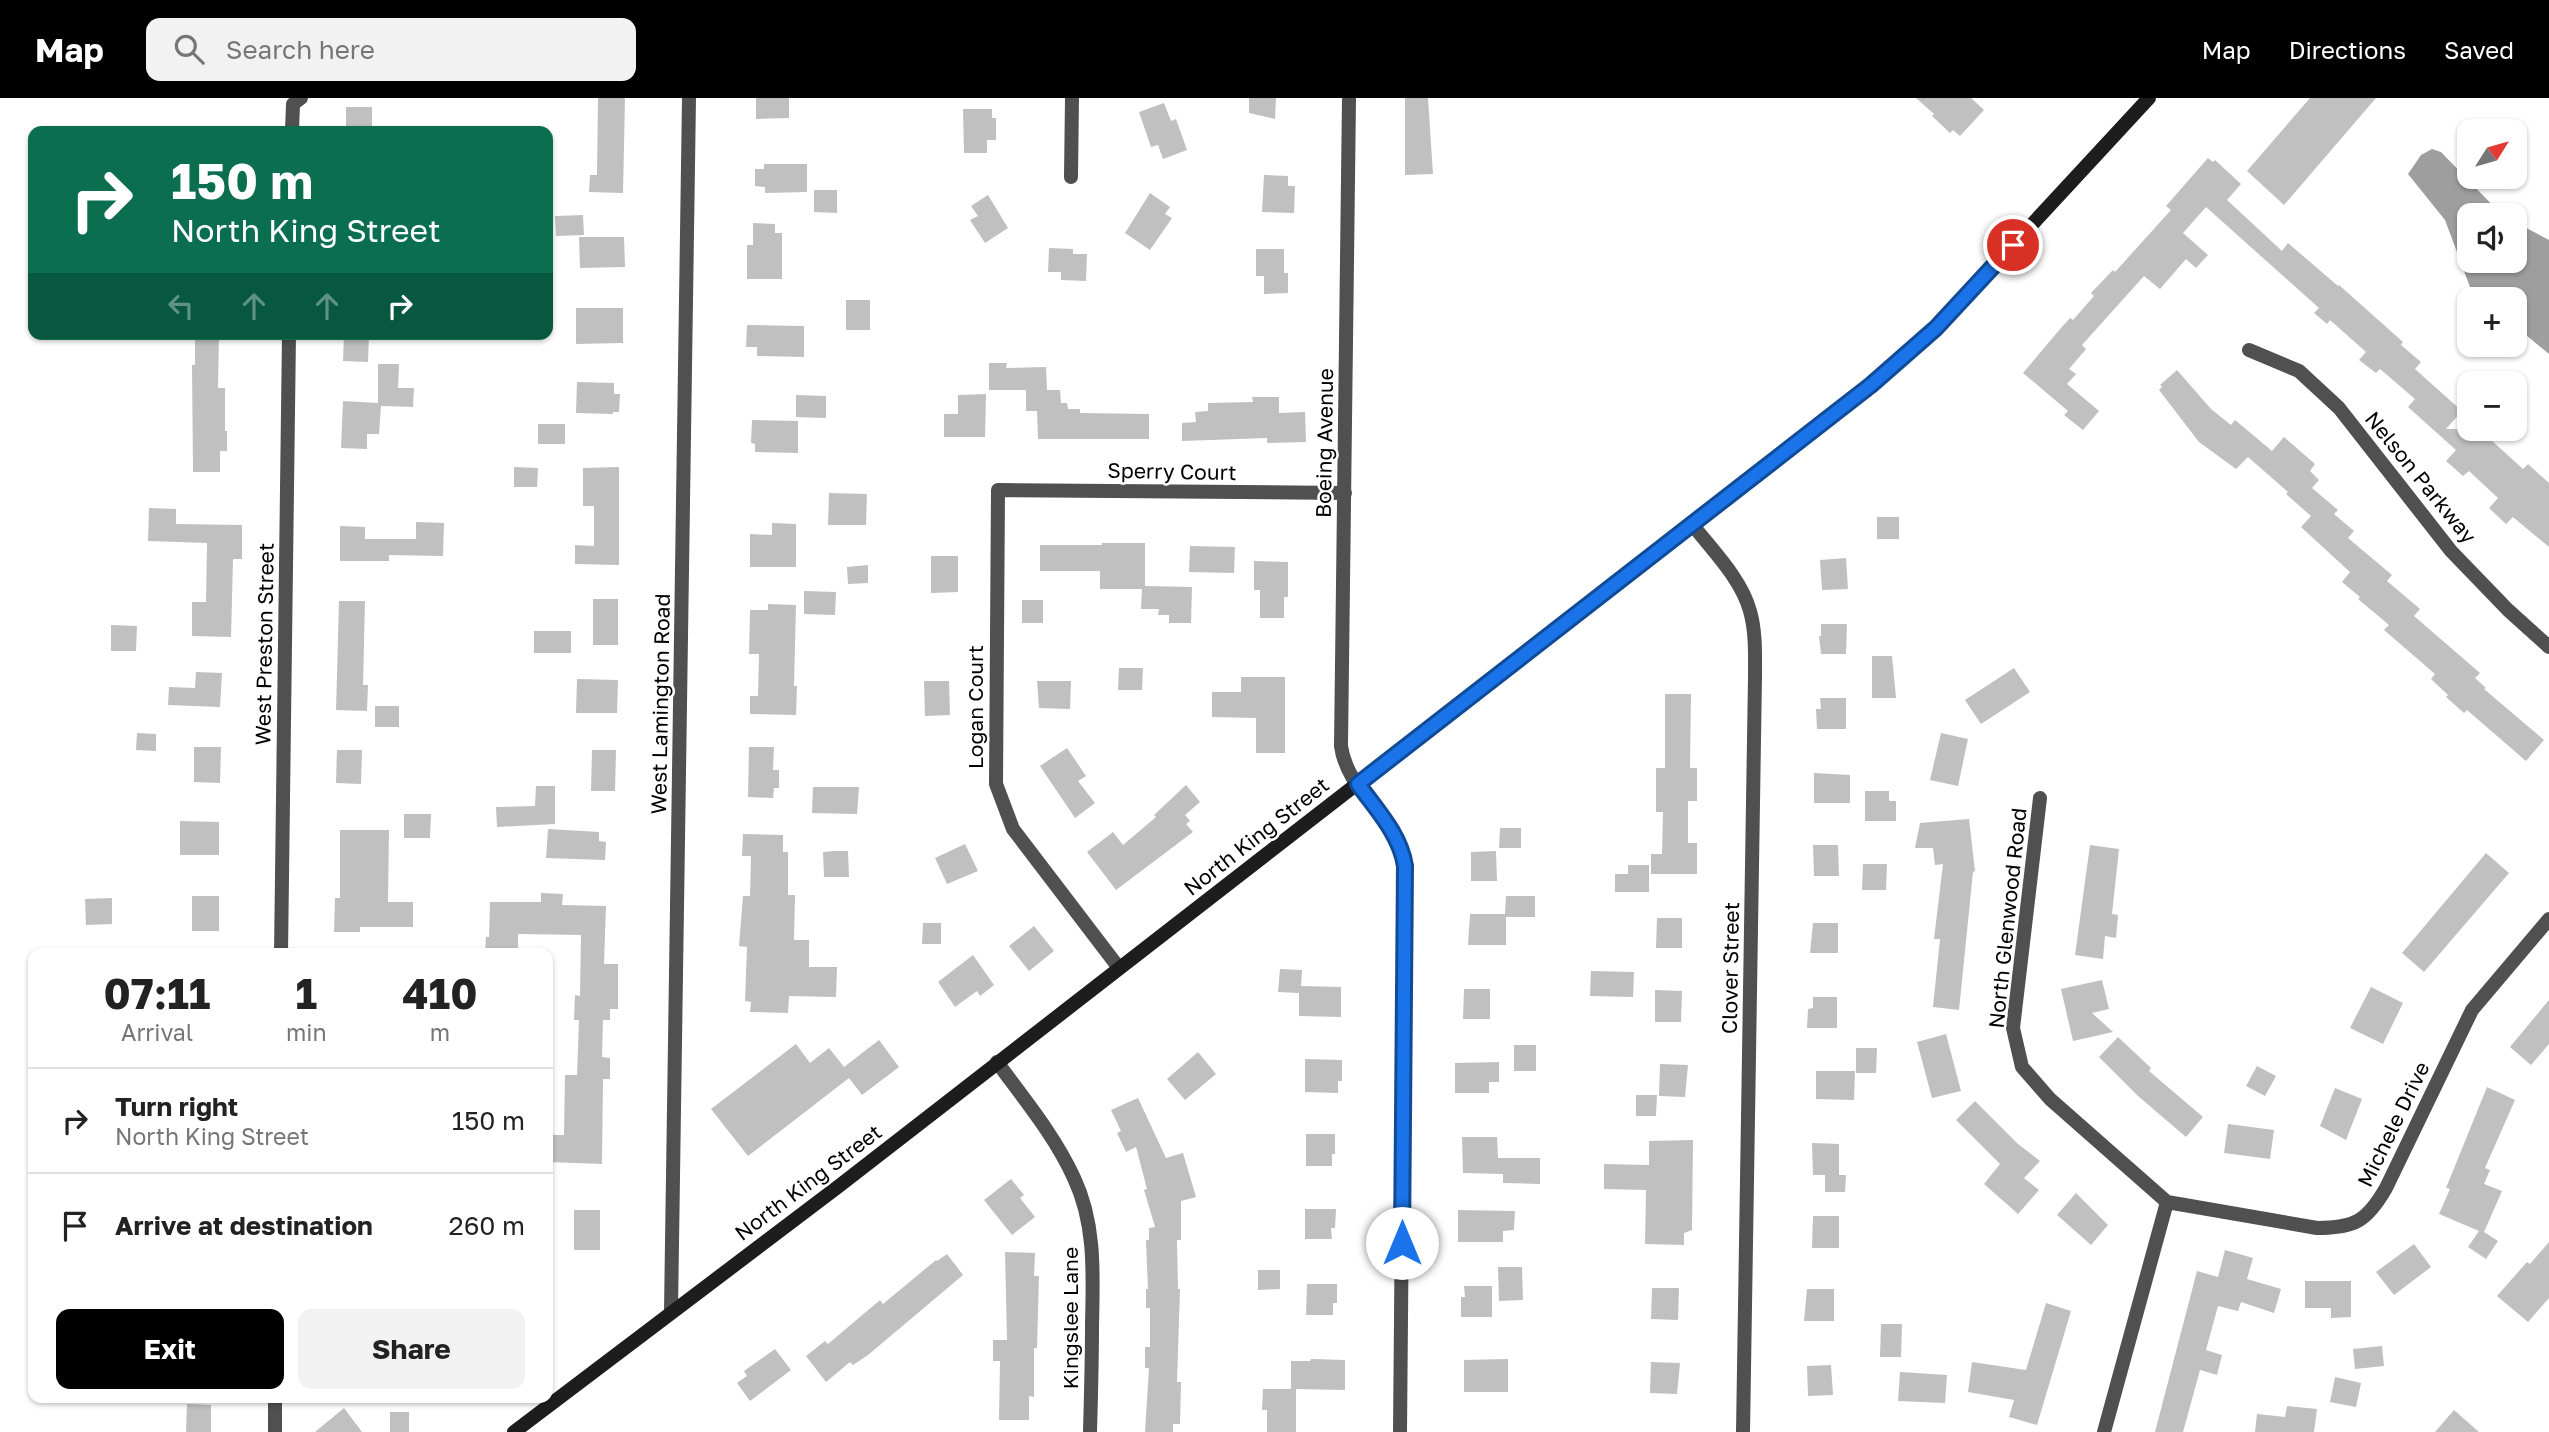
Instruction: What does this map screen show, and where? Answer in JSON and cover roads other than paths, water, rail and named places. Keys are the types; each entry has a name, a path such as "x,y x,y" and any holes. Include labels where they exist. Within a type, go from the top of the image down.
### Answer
{"main road":[{"name":"North King Street","path":"514,1432 532,1427 671,1311 839,1186 1871,385 1915,348 2149,98"}],"street":[{"name":"West Lamington Road","path":"671,1311 689,98"},
{"path":"1071,177 1072,98"},
{"name":"Boeing Avenue","path":"1349,98 1341,746 1345,764 1400,845 1405,866 1400,1432"},
{"path":"293,126 297,101"},
{"name":"West Preston Street","path":"281,948 289,340"},
{"name":"Nelson Parkway","path":"2249,350 2299,371 2339,408 2451,551 2508,610 2549,647"},
{"name":"Sperry Court","path":"998,490 1345,494"},
{"name":"Logan Court","path":"998,490 996,784 1013,829 1119,968"},
{"name":"Clover Street","path":"1692,524 1744,595 1753,624 1755,677 1744,1432"},
{"name":"North Glenwood Road","path":"2040,798 2013,1028 2022,1067 2050,1099 2167,1202"},
{"name":"Michele Drive","path":"2167,1202 2317,1228 2340,1228 2360,1221 2376,1206 2386,1188 2472,1010 2549,919"},
{"name":"Kingslee Lane","path":"997,1062 1062,1152 1076,1180 1085,1210 1092,1245 1093,1268 1090,1432"},
{"path":"2104,1432 2167,1202"},
{"path":"275,1403 275,1432"}]}
